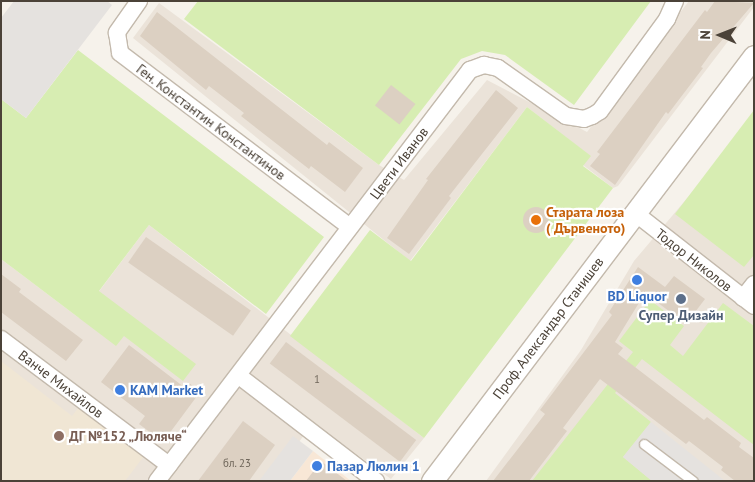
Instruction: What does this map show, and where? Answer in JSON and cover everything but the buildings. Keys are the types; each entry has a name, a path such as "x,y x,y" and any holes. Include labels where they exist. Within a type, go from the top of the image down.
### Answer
{"street":[{"name":"Ген. Константин Константинов","path":"139,1 117,33 120,53 350,227"},
{"name":"Цвети Иванов","path":"157,481 470,70 484,65 498,68 566,116 575,119 592,116 600,111 667,19 675,1"},
{"name":"Проф. Александър Станишев","path":"432,481 754,56"},
{"name":"Тодор Николов","path":"635,213 748,302"},
{"path":"748,302 754,284"},
{"name":"Ванче Михайлов","path":"1,338 169,465"},
{"path":"238,376 376,481"}],"lane":[{"path":"644,444 693,481"}],"shaded area":[{"path":"14,1 107,1 112,5 26,118 1,99 1,18"},
{"path":"689,1 754,1 754,7 618,186 613,188 583,165 590,156 527,107 410,261 133,38 159,3 379,165 404,180 487,80 587,132"},
{"path":"754,119 754,481 486,481 581,350 634,261"},
{"path":"149,225 424,438 391,479 313,423 270,481 1,481 1,259 79,318"},
{"name":"ДГ №152 „Люляче“","path":"1,361 72,416 79,407 144,456 125,481 1,481"},
{"path":"651,422 725,481 652,481 623,457"},
{"path":"293,436 313,451 290,481 259,481"},
{"name":"Пазар Люлин 1","path":"313,451 351,481 290,481"}],"green space":[{"path":"198,1 651,1 574,105 505,55 482,51 461,59 379,165 184,19"},
{"path":"78,50 324,237 266,314 149,225 99,291 196,364 183,381 124,336 116,346 1,259 1,99 26,118"},
{"path":"527,107 591,156 583,166 613,188 424,438 290,336 370,230 411,261"},
{"path":"754,110 754,255 744,267 675,214"},
{"path":"650,300 684,326 670,345 683,356 723,303 754,326 754,445 642,359 615,393 651,422 623,457 652,481 532,481 633,352 619,341"}],"place":[{"name":"Старата лоза ( Дървеното)","path":"536,220"},
{"name":"BD Liquor","path":"637,280"},
{"name":"Супер Дизайн","path":"681,299"},
{"name":"KAM Market","path":"120,390"},
{"name":"ДГ №152 „Люляче“","path":"59,436"},
{"name":"Пазар Люлин 1","path":"317,466"}]}
